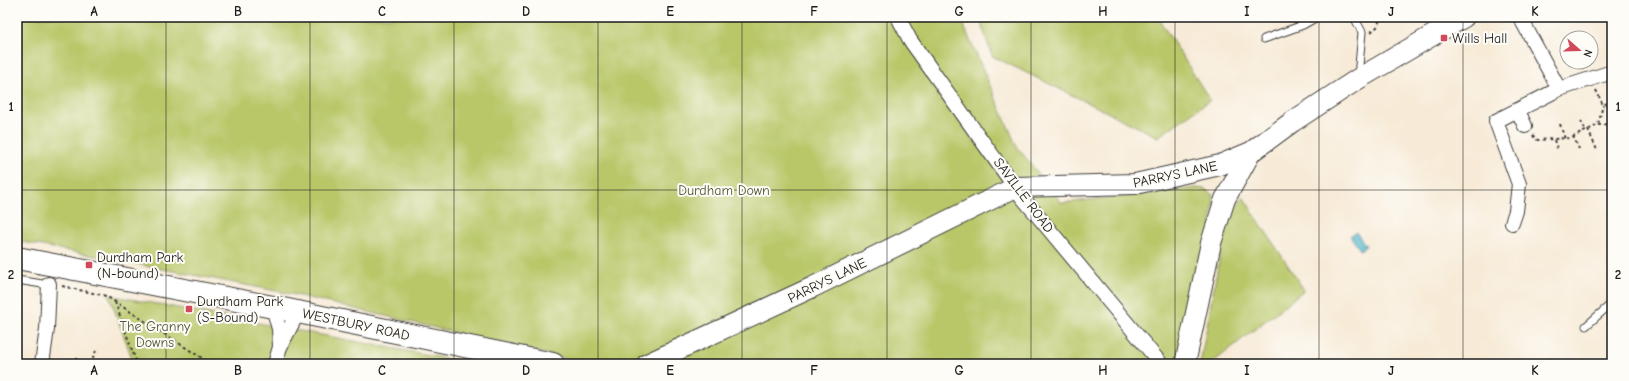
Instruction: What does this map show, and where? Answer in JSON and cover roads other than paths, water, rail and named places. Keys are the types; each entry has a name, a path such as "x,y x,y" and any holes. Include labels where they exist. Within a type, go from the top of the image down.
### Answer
{"main road":[{"name":"PARRYS LANE","path":"649,363 1014,193 1135,184 1220,165 1251,152 1292,122 1358,79 1464,17"},
{"name":"PARRYS LANE","path":"1185,364 1211,243 1225,199 1251,152"},
{"name":"WESTBURY ROAD","path":"17,258 273,306 553,364"}],"street":[{"name":"SAVILLE ROAD","path":"898,17 910,40 1014,193 1161,364"},
{"path":"1520,17 1559,88"},
{"path":"1512,223 1516,211 1519,184 1496,121 1518,111 1559,88 1612,72"},
{"path":"1518,111 1524,126"},
{"path":"42,364 47,329 49,285"},
{"path":"273,306 279,329 280,347"},
{"path":"275,364 280,347 298,312"}],"lane":[{"path":"1264,39 1303,25 1317,17"},
{"path":"1354,17 1362,32 1358,79"},
{"path":"17,280 49,285"},
{"path":"1586,326 1612,303"}],"water":[{"path":"1356,232 1366,246 1360,250 1350,236"}],"place":[{"name":"Wills Hall","path":"1444,38"},
{"name":"Durdham Park (N-bound)","path":"89,265"},
{"name":"Durdham Park (S-Bound)","path":"189,309"}],"park label":[{"name":"Durdham Down","path":"724,190"},
{"name":"The Granny Downs","path":"155,334"}]}
